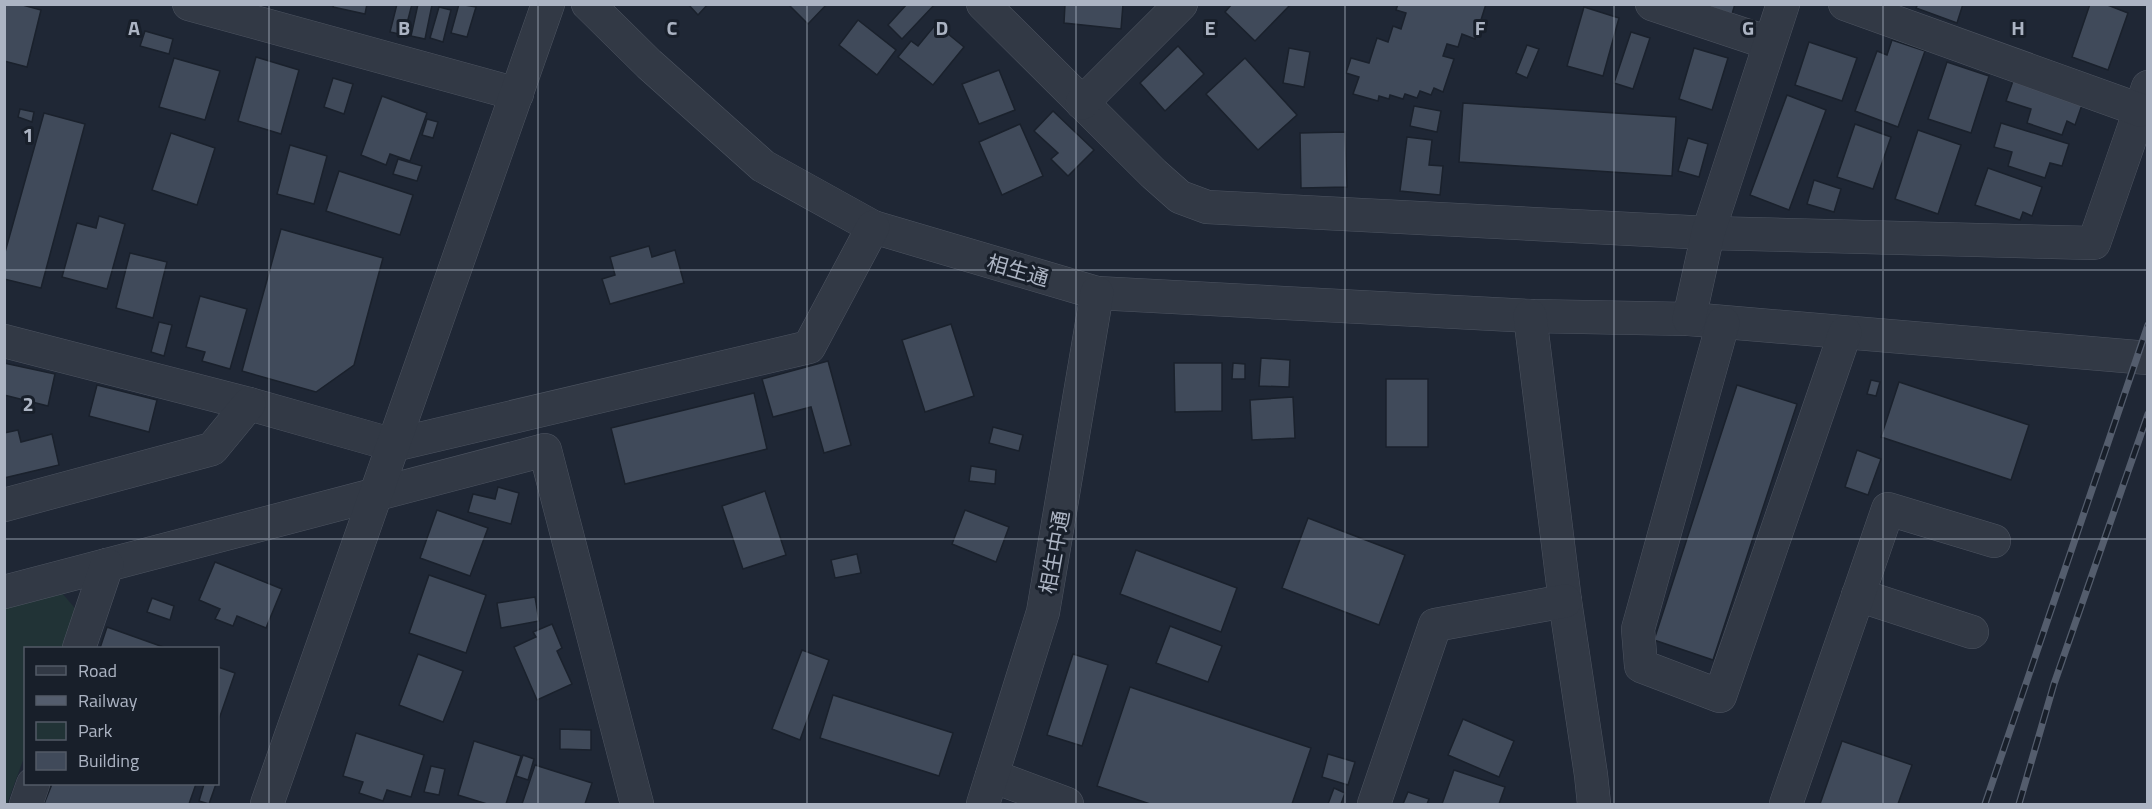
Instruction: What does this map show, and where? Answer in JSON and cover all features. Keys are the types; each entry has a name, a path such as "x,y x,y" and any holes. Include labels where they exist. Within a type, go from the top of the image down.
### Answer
{"street":[{"path":"189,4 517,94"},
{"path":"267,804 378,494 548,4"},
{"name":"相生通","path":"588,4 649,64 763,166 873,227 1097,293 1530,316 1689,319 2148,358"},
{"path":"983,4 1154,174 1180,197 1207,207 1708,233 2094,243 2144,98 1845,4"},
{"path":"1082,103 1180,4"},
{"path":"1652,4 1769,43"},
{"path":"1689,319 1708,233 1783,4"},
{"path":"4,341 249,404 394,446 809,347 873,227"},
{"name":"相生中通","path":"988,790 1043,612 1097,293"},
{"path":"1530,316 1565,601 1594,804"},
{"path":"1723,323 1638,628 1641,666 1720,696 1845,333"},
{"path":"4,505 212,449 249,404"},
{"path":"4,592 545,450 638,804"},
{"path":"1786,804 1888,509 1994,541"},
{"path":"79,647 107,565"},
{"path":"1858,595 1972,632"},
{"path":"1374,804 1435,625 1565,601"},
{"path":"26,804 32,785"},
{"path":"988,790 1067,804"}],"green space":[{"path":"62,593 79,613 66,647 24,647 24,758 7,804 5,804 5,608"}],"building":[{"path":"4,4 19,4 41,10 27,67 4,61"},
{"path":"334,4 367,4 365,14 333,7"},
{"path":"397,4 412,4 404,35 390,32"},
{"path":"418,4 432,5 425,39 411,36"},
{"path":"459,4 476,7 467,37 451,33"},
{"path":"688,4 708,4 698,15"},
{"path":"788,4 827,4 808,24"},
{"path":"907,4 935,4 902,39 888,25"},
{"path":"1065,4 1123,4 1121,29 1064,23"},
{"path":"1232,4 1291,4 1255,41 1225,12"},
{"path":"1398,4 1486,4 1475,39 1462,34 1458,47 1447,44 1443,56 1454,59 1443,92 1434,88 1431,95 1420,91 1417,98 1405,94 1403,99 1390,95 1389,99 1379,96 1378,101 1353,94 1359,77 1346,73 1351,58 1369,63 1377,38 1388,42 1393,26 1401,29 1406,13 1396,10"},
{"path":"1702,4 1735,4 1732,14"},
{"path":"1918,4 1963,4 1957,23 1916,8"},
{"path":"2090,4 2105,4 2128,13 2108,70 2072,57"},
{"path":"439,7 451,10 443,42 430,38"},
{"path":"1584,7 1619,18 1603,76 1567,66"},
{"path":"858,20 896,50 877,75 839,45"},
{"path":"936,24 964,47 933,85 898,57 911,41 918,46"},
{"path":"145,31 173,39 169,54 140,46"},
{"path":"1631,32 1650,38 1633,89 1614,83"},
{"path":"1892,40 1925,51 1898,127 1855,111 1877,51 1887,55"},
{"path":"1809,42 1857,58 1842,101 1795,85"},
{"path":"1527,45 1539,49 1527,78 1516,73"},
{"path":"1178,46 1204,74 1165,111 1140,83"},
{"path":"1289,48 1310,52 1304,87 1283,83"},
{"path":"1694,48 1728,58 1712,110 1679,99"},
{"path":"256,57 299,70 281,134 238,121"},
{"path":"174,58 220,71 205,120 159,107"},
{"path":"1245,58 1297,115 1258,150 1206,94"},
{"path":"1947,62 1989,76 1971,133 1928,119"},
{"path":"999,70 1015,110 979,124 962,84"},
{"path":"333,78 353,84 344,114 324,107"},
{"path":"2014,78 2083,102 2075,125 2067,121 2062,135 2027,123 2031,109 2006,101"},
{"path":"1787,95 1826,110 1789,210 1750,195"},
{"path":"382,96 427,113 410,161 390,154 386,165 361,155"},
{"path":"1463,103 1676,117 1672,176 1459,162"},
{"path":"1414,106 1441,111 1437,132 1410,126"},
{"path":"20,109 34,112 32,122 18,117"},
{"path":"1053,111 1094,150 1068,176 1051,159 1058,153 1034,131"},
{"path":"44,113 85,124 41,288 4,279 4,256"},
{"path":"427,119 438,122 433,138 422,135"},
{"path":"2001,123 2069,144 2062,166 2050,163 2045,178 2008,166 2012,152 1994,147"},
{"path":"1020,124 1043,176 1002,195 979,142"},
{"path":"1855,124 1891,137 1873,189 1837,177"},
{"path":"1918,130 1961,145 1938,214 1895,199"},
{"path":"1345,132 1347,187 1301,188 1300,133"},
{"path":"171,133 215,148 197,205 152,190"},
{"path":"1407,137 1432,140 1429,165 1443,166 1440,195 1400,191"},
{"path":"1688,138 1708,144 1699,177 1678,171"},
{"path":"290,145 327,156 314,204 277,194"},
{"path":"398,159 422,166 417,181 393,174"},
{"path":"1988,168 2042,187 2032,216 2023,212 2020,220 1975,205"},
{"path":"339,171 413,195 400,235 326,211"},
{"path":"1814,180 1841,189 1834,212 1807,204"},
{"path":"99,216 125,224 107,289 62,277 77,223 96,228"},
{"path":"281,229 383,258 354,365 316,392 242,371"},
{"path":"649,246 652,257 675,250 684,283 610,304 602,279 615,275 610,257"},
{"path":"130,253 167,262 153,318 116,308"},
{"path":"200,296 247,309 230,369 202,361 205,352 186,347"},
{"path":"159,322 172,325 164,356 151,352"},
{"path":"951,324 974,396 925,412 902,340"},
{"path":"1261,358 1290,360 1289,387 1259,386"},
{"path":"828,361 851,445 824,453 811,407 773,417 762,379"},
{"path":"4,363 55,374 48,406 4,395"},
{"path":"1174,363 1222,363 1222,411 1175,412"},
{"path":"1233,363 1245,364 1245,379 1232,379"},
{"path":"1386,379 1428,379 1428,447 1386,447"},
{"path":"1871,380 1880,382 1876,396 1867,394"},
{"path":"1899,382 2029,425 2011,480 1881,437"},
{"path":"97,385 157,400 149,432 89,416"},
{"path":"1737,385 1797,404 1713,660 1654,640"},
{"path":"754,393 767,449 625,484 611,428"},
{"path":"1293,397 1295,438 1252,440 1250,400"},
{"path":"993,427 1023,435 1019,451 989,443"},
{"path":"18,430 21,442 52,434 59,465 4,478 4,433"},
{"path":"1857,450 1881,459 1868,495 1845,487"},
{"path":"971,466 996,470 995,484 969,481"},
{"path":"498,487 519,493 511,524 468,512 473,494 495,499"},
{"path":"765,491 786,555 743,569 722,506"},
{"path":"437,510 488,528 470,576 420,558"},
{"path":"965,510 1009,527 996,562 952,544"},
{"path":"1308,518 1405,555 1379,625 1282,588"},
{"path":"1136,550 1237,588 1221,632 1120,594"},
{"path":"857,554 861,573 835,578 831,560"},
{"path":"215,562 282,589 266,628 237,616 233,626 215,619 220,609 199,600"},
{"path":"429,575 486,595 466,653 409,633"},
{"path":"535,597 539,621 501,628 497,603"},
{"path":"152,598 174,606 170,620 147,612"},
{"path":"552,624 562,648 557,651 572,684 537,700 514,647 536,637 533,632"},
{"path":"1170,626 1222,646 1208,682 1156,663"},
{"path":"107,627 163,647 100,647"},
{"path":"802,650 829,660 800,740 772,729"},
{"path":"418,654 463,671 443,722 399,705"},
{"path":"1073,654 1108,665 1082,746 1047,735"},
{"path":"219,667 235,673 219,719"},
{"path":"1130,687 1311,748 1292,804 1150,804 1097,786"},
{"path":"833,695 953,733 939,776 820,738"},
{"path":"1463,719 1514,741 1499,777 1448,755"},
{"path":"560,729 591,730 591,750 560,749"},
{"path":"356,733 424,755 411,797 387,790 383,801 359,793 363,782 343,776"},
{"path":"474,741 521,756 506,804 487,804 458,795"},
{"path":"1842,741 1912,765 1898,804 1820,804"},
{"path":"1328,754 1355,762 1348,785 1322,777"},
{"path":"523,755 534,759 528,780 516,776"},
{"path":"535,765 592,783 585,804 522,804"},
{"path":"431,766 445,769 439,795 424,792"},
{"path":"1454,770 1505,787 1499,804 1442,804"},
{"path":"52,785 196,785 189,804 44,804"},
{"path":"204,785 216,785 209,804 199,801"},
{"path":"1334,788 1345,793 1341,804 1328,804"},
{"path":"1408,792 1429,799 1427,804 1403,804"}],"railway":[{"path":"1985,804 2148,325"},
{"path":"2019,804 2054,684 2148,414"}]}
